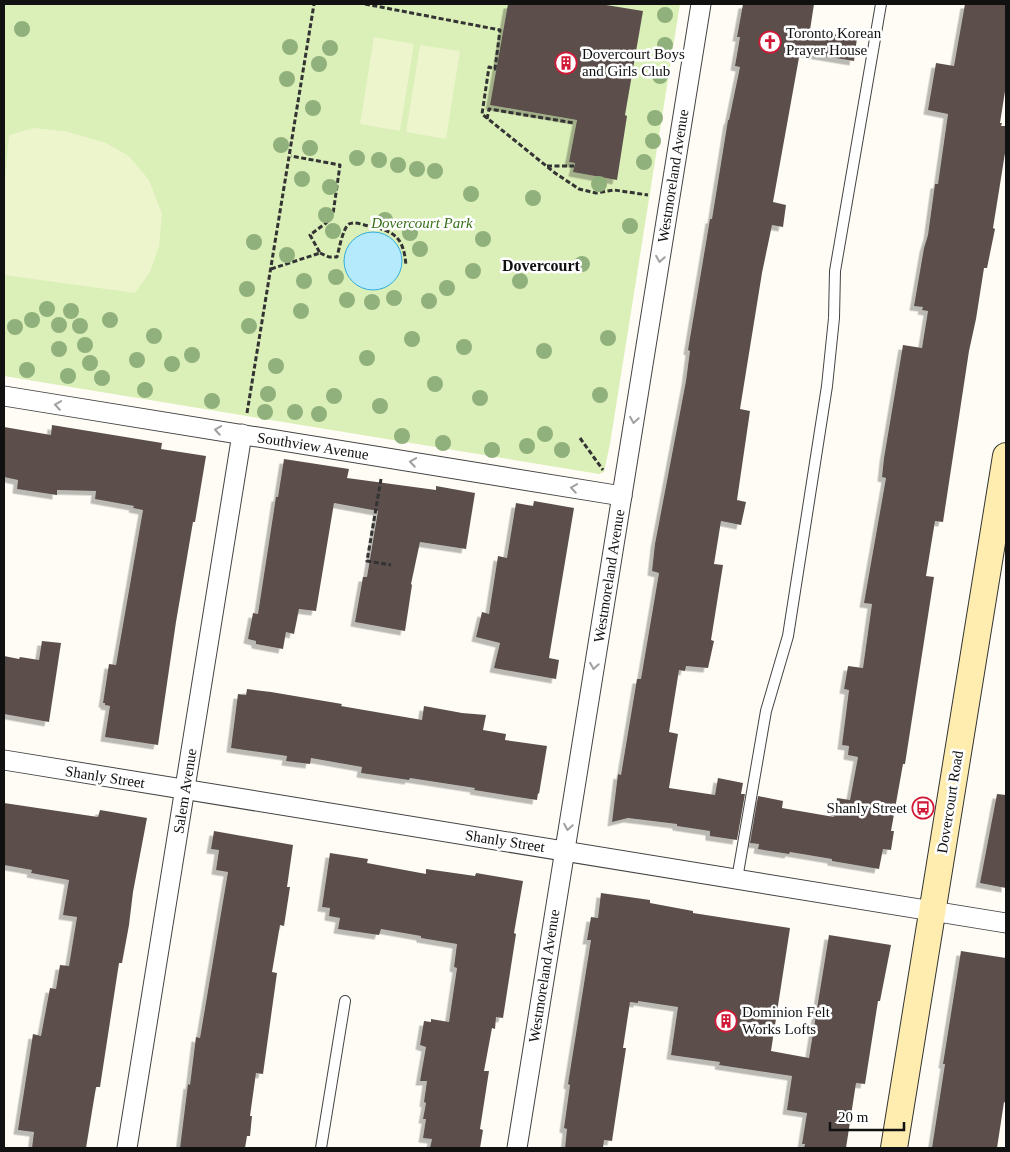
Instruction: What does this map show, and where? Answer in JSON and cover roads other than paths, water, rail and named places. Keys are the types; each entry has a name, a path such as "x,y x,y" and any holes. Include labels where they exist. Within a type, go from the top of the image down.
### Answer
{"street":[{"name":"Westmoreland Avenue","path":"517,1148 701,4"},
{"name":"Southview Avenue","path":"4,396 244,426 622,496"},
{"name":"Salem Avenue","path":"127,1148 244,426"},
{"name":"Dovercourt Road","path":"894,1148 1006,456"},
{"name":"Shanly Street","path":"4,760 1006,922"}],"lane":[{"path":"737,879 766,711 788,636 827,386 834,318 836,271 881,4"},
{"path":"320,1148 345,1001"}],"water":[{"path":"367,232 379,232 394,240 402,255 402,267 394,282 379,290 367,290 352,282 344,267 344,255 352,240"}],"place":[{"name":"Toronto Korean Prayer House","path":"770,42"},
{"name":"Dovercourt Boys and Girls Club","path":"566,63"},
{"name":"Shanly Street","path":"923,808"},
{"name":"Dominion Felt Works Lofts","path":"726,1021"}],"district":[{"name":"Dovercourt","path":"541,265"}],"park label":[{"name":"Dovercourt Park","path":"422,223"}]}
